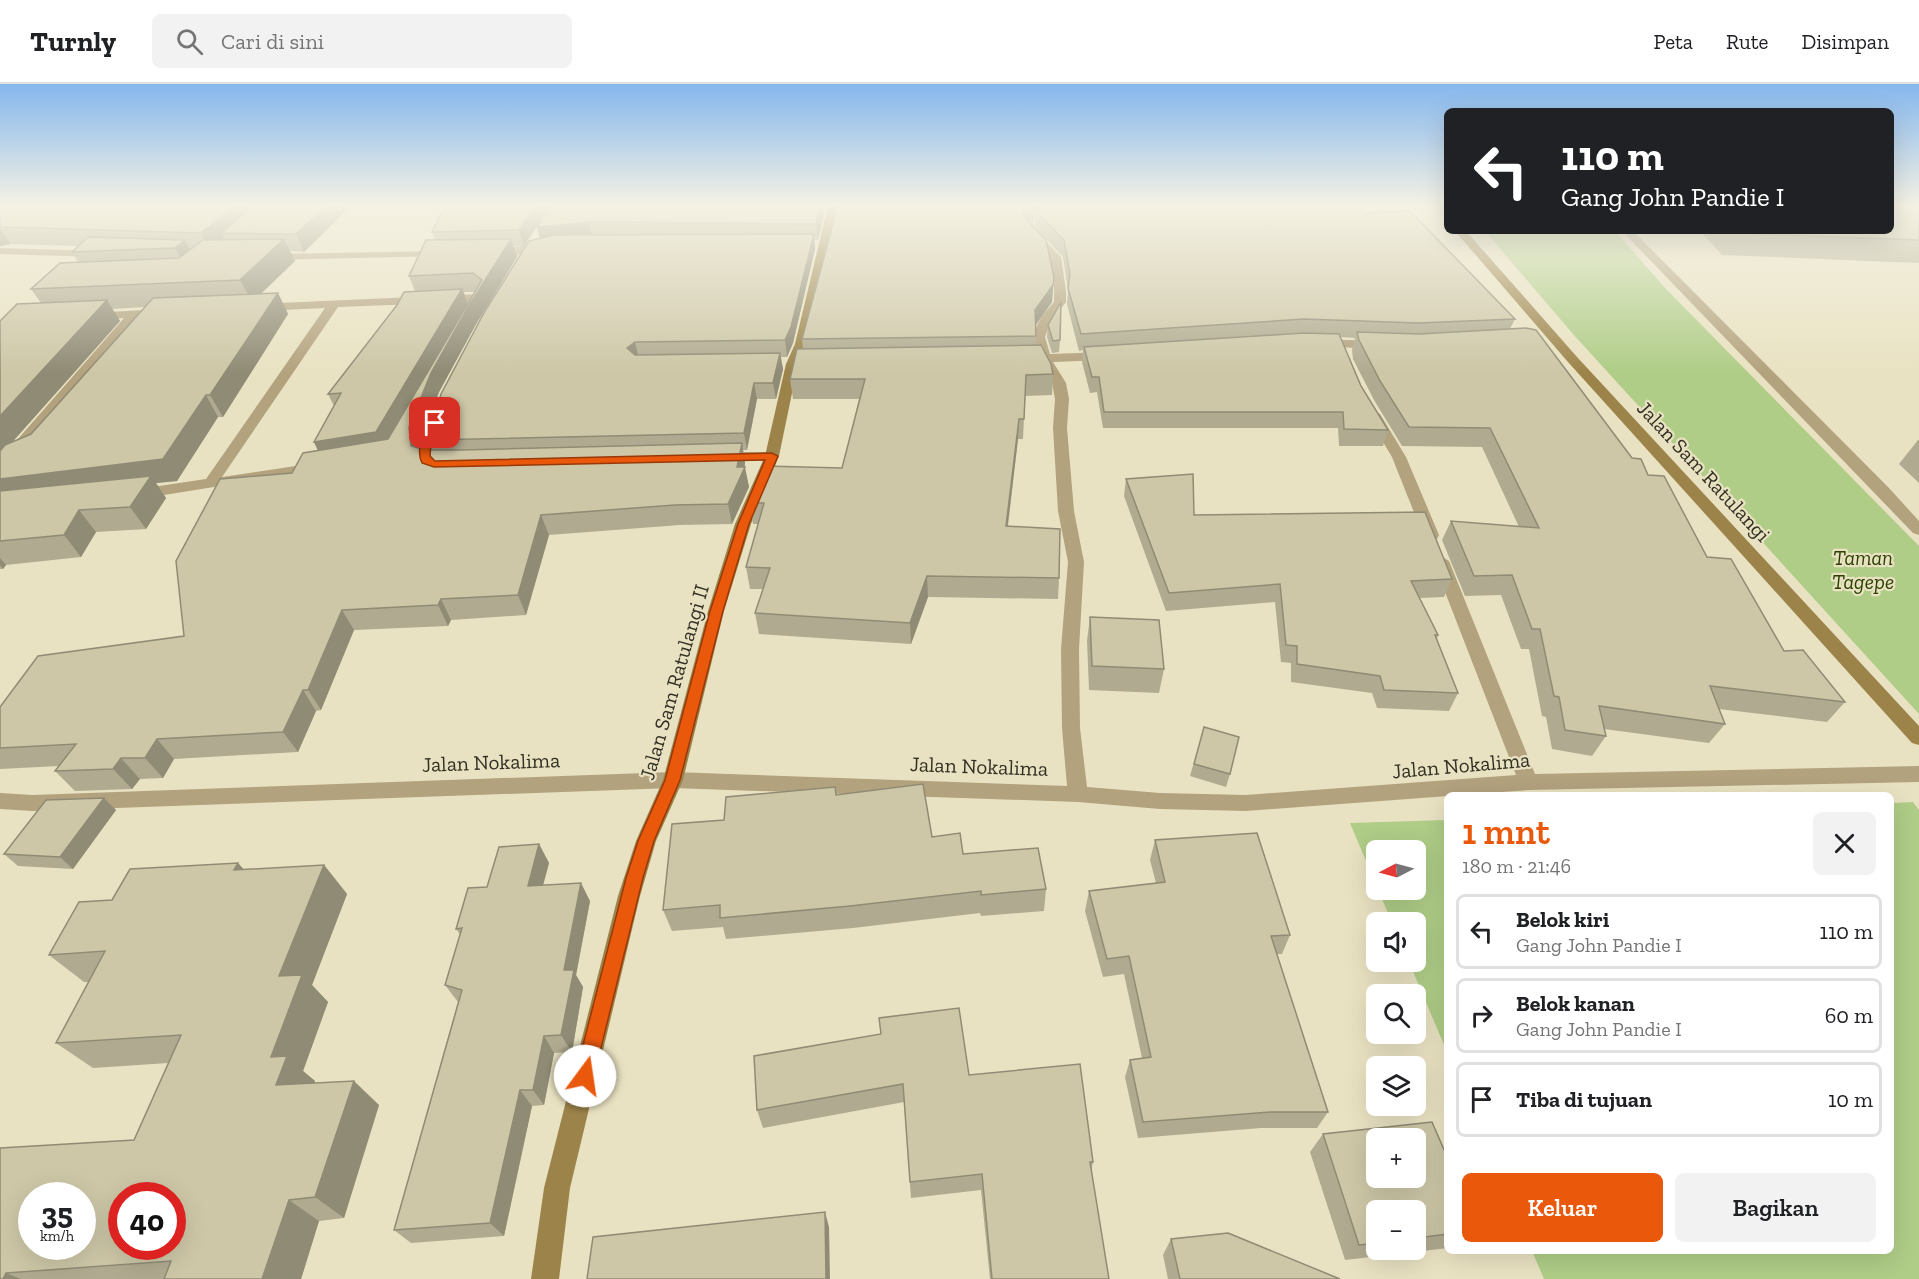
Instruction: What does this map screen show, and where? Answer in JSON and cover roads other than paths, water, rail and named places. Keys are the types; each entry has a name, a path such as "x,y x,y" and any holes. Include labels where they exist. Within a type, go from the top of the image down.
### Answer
{"street":[{"path":"520,267 523,262"},
{"name":"Jalan Sam Ratulangi II","path":"545,1279 557,1188 629,896 646,841 673,780 720,600 743,524 772,456 792,364 801,344 817,262"},
{"path":"1056,262 1060,302 1041,328 1039,337 1045,359 1059,383 1062,399 1060,428 1066,511 1076,562 1070,649 1071,728 1078,794"},
{"name":"Jalan Sam Ratulangi","path":"1488,262 1919,738"},
{"path":"1655,262 1688,298 1863,468 1919,530"},
{"path":"248,308 480,298 463,328"},
{"path":"210,484 334,304"},
{"path":"82,317 181,312"},
{"path":"144,331 159,314"},
{"path":"16,462 15,451 134,315"},
{"path":"1534,341 1557,339"},
{"path":"1310,342 1343,352 1389,345"},
{"path":"1011,360 1115,355"},
{"path":"1365,401 1399,457 1528,782"},
{"path":"444,402 426,443 424,456 426,461 434,464 452,464"},
{"path":"0,480 16,462 33,454"},
{"path":"702,458 772,456"},
{"path":"128,495 334,464"},
{"name":"Jalan Nokalima","path":"0,801 33,803 673,780 1078,794 1160,801 1246,803 1528,782 1919,774"}],"park label":[{"name":"Taman Tagepe","path":"1863,569"}]}
